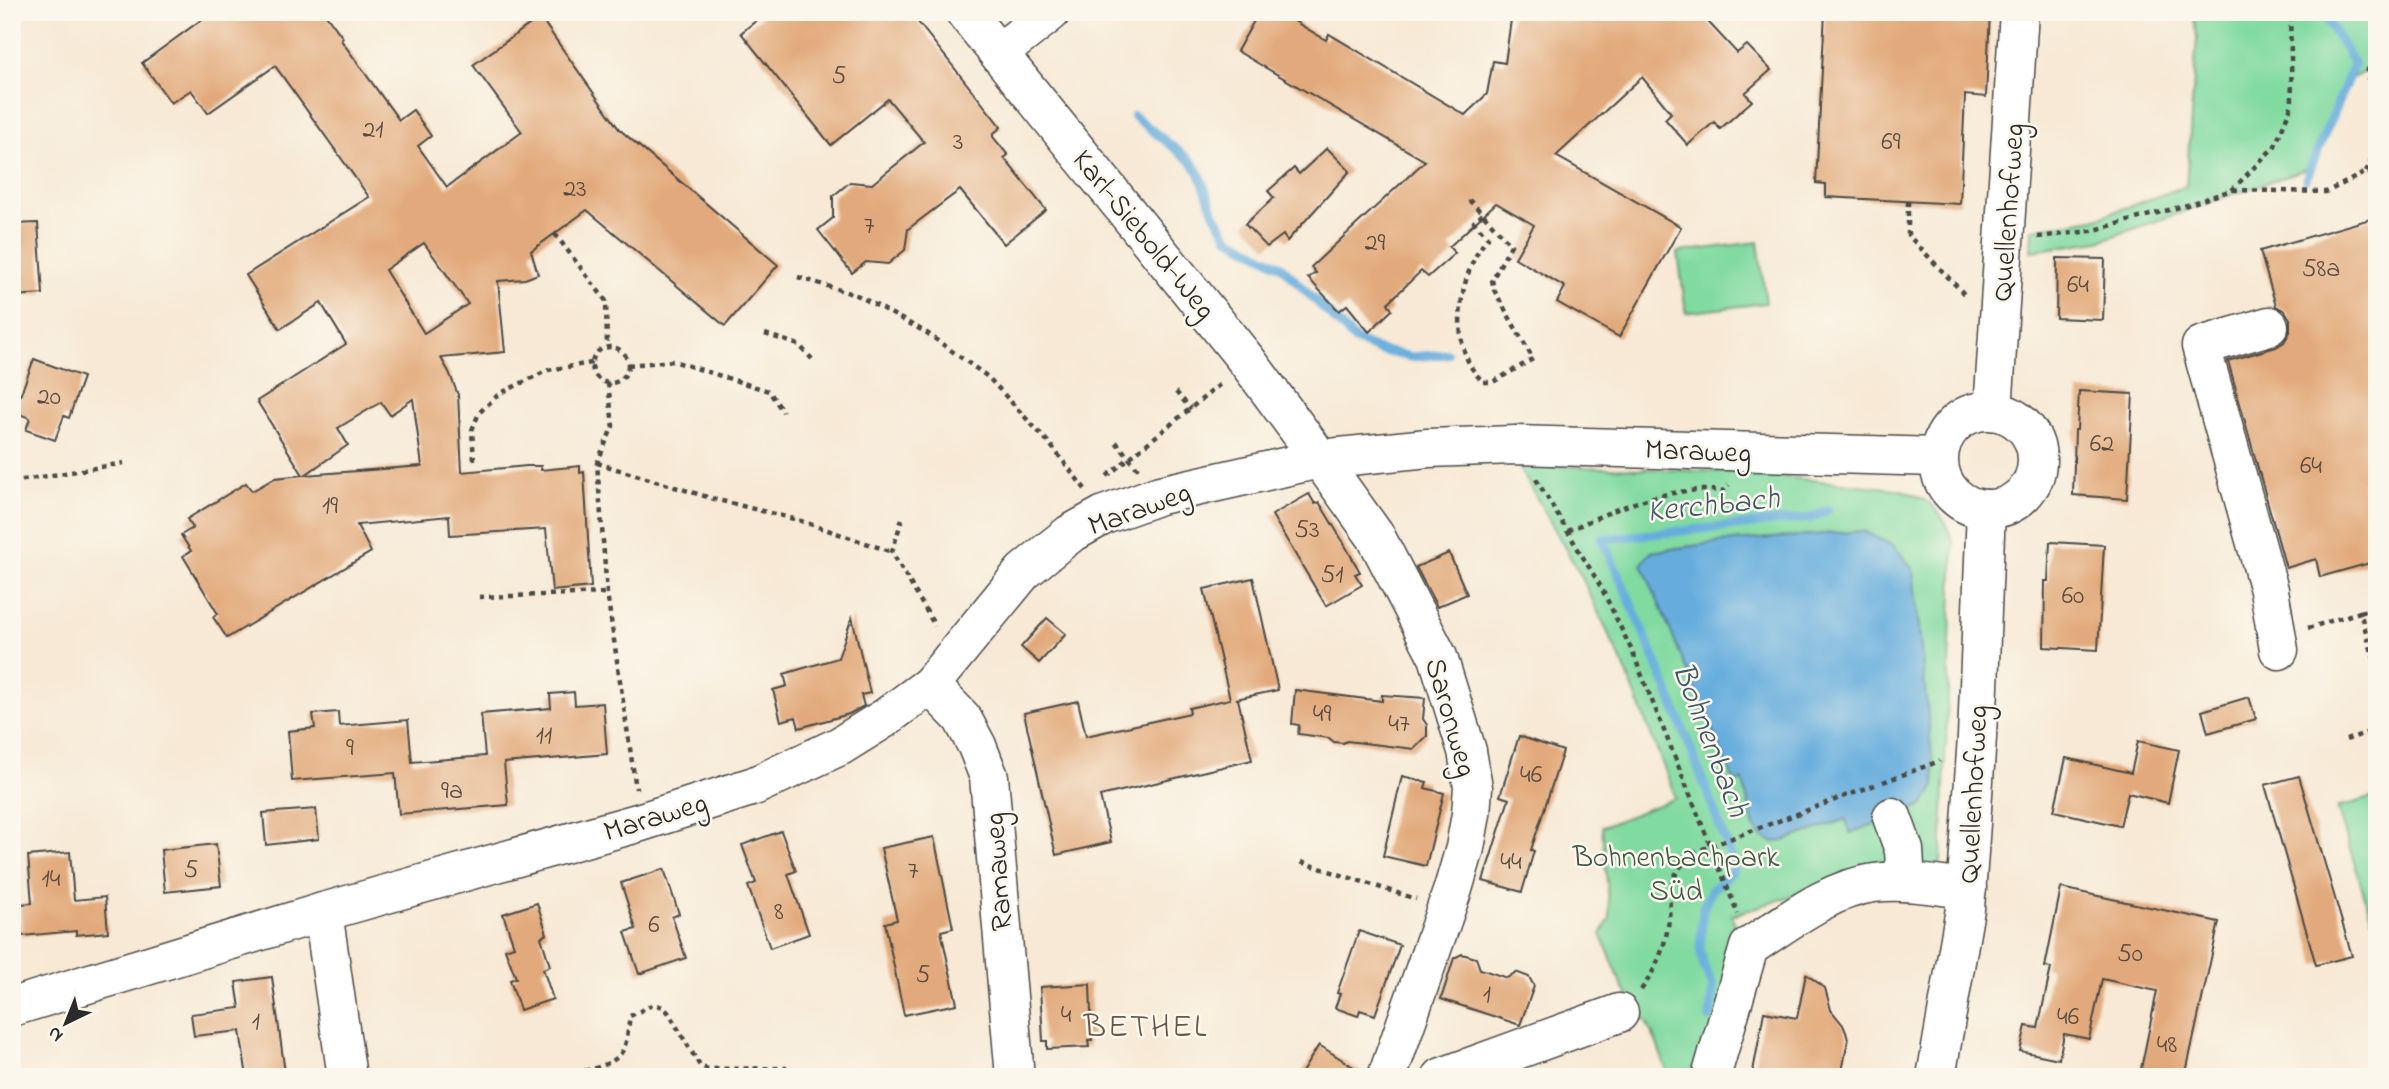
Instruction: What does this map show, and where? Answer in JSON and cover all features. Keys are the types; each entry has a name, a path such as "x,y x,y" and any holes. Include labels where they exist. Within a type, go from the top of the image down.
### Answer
{"street":[{"name":"Karl-Siebold-Weg","path":"965,12 1248,362 1320,459"},
{"path":"999,53 1051,12"},
{"name":"Quellenhofweg","path":"1993,411 2019,12"},
{"path":"2269,326 2201,346 2269,590 2289,641"},
{"path":"1981,411 1993,411 2009,415 2023,425 2033,439 2037,455 2035,472 2029,487 2017,499 2003,506 1986,509 1955,497 1945,484 1938,457 1943,440 1958,420 1981,411"},
{"name":"Maraweg","path":"12,1007 323,912 754,786 840,746 942,671 1023,572 1070,534 1096,503 1141,501 1195,485 1320,459 1428,448 1515,445 1938,457"},
{"name":"Saronweg","path":"1320,459 1376,537 1438,657 1467,751 1473,787 1465,848 1390,1076"},
{"name":"Quellenhofweg","path":"1936,1077 1967,890 1986,509"},
{"name":"Ramaweg","path":"942,671 989,777 1015,1077"},
{"path":"1892,817 1904,850 1906,882"},
{"path":"1711,1077 1749,947 1831,896 1853,887 1906,882 1967,890"},
{"path":"323,912 347,1077"},
{"path":"1442,1077 1619,1013"}],"path":[{"path":"2232,190 2276,145 2292,104 2290,12"},
{"path":"2377,50 2366,74 2377,95"},
{"path":"2006,241 2091,231 2232,190 2326,192 2366,172 2377,146"},
{"path":"2366,172 2377,176"},
{"path":"1469,200 1483,214 1511,245 1492,280 1494,290 1533,359 1493,382 1484,382 1476,375 1464,345 1460,306 1466,279 1480,248 1488,239 1474,222 1483,214"},
{"path":"1908,201 1908,235 1999,333"},
{"path":"555,234 606,301 607,347"},
{"path":"798,277 859,296 927,333 988,377 1049,443 1096,503 1191,408 1248,362"},
{"path":"765,334 799,345 812,359"},
{"path":"607,347 620,349 628,365 624,377 614,383 597,378 592,368 597,352 607,347"},
{"path":"628,365 673,361 769,391 783,412"},
{"path":"474,460 472,430 479,413 499,394 548,370 592,363"},
{"path":"608,383 613,426 597,463 607,593 633,769"},
{"path":"1176,391 1191,408"},
{"path":"1515,445 1601,587 1632,652 1728,887"},
{"path":"1568,531 1603,514 1637,502 1701,489 1723,491 1729,486 1730,450"},
{"path":"12,482 124,463"},
{"path":"597,463 714,499 797,520 892,552"},
{"path":"902,519 892,552 942,671"},
{"path":"479,597 607,593"},
{"path":"2289,641 2377,607"},
{"path":"2360,612 2377,668"},
{"path":"2346,740 2377,729"},
{"path":"1619,1013 1652,975 1663,951 1675,876 1692,853 1944,760"},
{"path":"1301,862 1446,909"},
{"path":"545,1077 595,1068 615,1060 625,1044 630,1016 654,1004 668,1012 700,1066 708,1069 786,1068 793,1077"},
{"path":"595,1068 597,1077"}],"green space":[{"path":"2193,12 2377,12 2377,44 2364,72 2348,80 2306,169 2099,241 2031,251 2032,229 2094,219 2186,186 2197,38"},
{"path":"1758,242 1766,303 1686,313 1678,252"},
{"name":"Bohnenbachpark Süd","path":"1518,465 1734,472 1897,489 1919,497 1934,507 1945,522 1954,544 1941,863 1823,886 1732,915 1738,936 1702,1077 1669,1077 1656,1041 1640,1010 1623,988 1601,934 1610,918 1602,827 1676,798 1626,671 1582,578","holes":["1863,531 1935,786 1923,805 1851,833 1846,819 1783,841 1772,842 1754,827 1743,780 1651,552 1721,542"]},
{"path":"2377,796 2377,917 2372,919 2337,808"}],"water":[{"path":"1863,531 1894,546 1913,569 1935,786 1923,805 1850,833 1846,819 1783,841 1772,842 1761,836 1754,827 1743,780 1735,783 1642,564 1651,552 1721,542"}],"building":[{"path":"212,12 324,12 399,120 413,110 431,136 418,146 447,187 522,132 473,65 540,17 619,129 778,265 725,326 587,210 531,251 538,274 525,279 498,281 505,352 441,358 458,395 462,472 527,466 541,466 541,470 580,466 580,473 584,472 591,587 552,591 546,529 450,535 449,516 357,525 371,552 227,638 213,617 218,614 183,556 191,551 181,535 193,528 187,519 246,483 252,491 275,478 303,475 257,401 346,344 321,303 280,329 246,275 369,197 275,66 208,113 191,90 171,103 142,63","holes":["424,243 468,304 424,333 385,270","413,399 422,466 305,475 348,445 338,428 381,402 390,415"]},
{"path":"767,12 910,12 1001,127 993,137 1008,155 1004,158 1046,210 1004,244 960,190 908,229 905,250 888,264 866,262 852,273 818,230 833,218 833,196 850,182 872,184 924,142 888,99 831,145 741,33"},
{"path":"1259,12 1279,12 1326,40 1329,34 1465,115 1487,94 1493,61 1505,63 1512,12 1699,12 1737,53 1747,45 1771,70 1745,93 1752,101 1720,129 1714,122 1688,145 1665,119 1671,113 1642,77 1556,156 1681,227 1619,337 1557,302 1565,287 1515,258 1534,225 1496,203 1449,247 1455,253 1428,277 1421,271 1388,303 1392,310 1369,332 1347,305 1339,311 1308,278 1316,273 1311,267 1425,161 1237,51"},
{"path":"1825,12 1990,12 1986,97 1965,95 1960,204 1826,197 1826,184 1816,183"},
{"path":"1327,148 1350,171 1287,241 1283,235 1267,247 1245,224 1274,198 1268,191 1294,168 1299,174"},
{"path":"2377,217 2377,561 2320,577 2316,559 2286,568 2228,361 2276,347 2284,342 2290,332 2290,319 2285,311 2276,306 2260,251"},
{"path":"38,223 43,294 12,296 12,224"},
{"path":"2057,258 2105,259 2103,320 2056,318"},
{"path":"34,359 83,377 69,418 64,416 55,440 26,430 30,418 14,412"},
{"path":"2079,391 2133,394 2127,499 2073,495"},
{"path":"1309,494 1315,504 1319,502 1342,540 1360,572 1355,574 1362,585 1326,606 1272,515"},
{"path":"2050,542 2104,545 2098,650 2044,647 2045,581 2048,581"},
{"path":"1449,553 1467,594 1437,607 1416,567"},
{"path":"1253,578 1278,690 1236,699 1252,760 1100,796 1111,842 1056,855 1024,713 1078,701 1086,736 1190,713 1189,708 1230,699 1204,589"},
{"path":"852,617 870,693 861,695 864,706 849,714 799,728 796,717 781,721 773,690 787,686 784,674 838,658"},
{"path":"1047,618 1066,634 1039,663 1021,647"},
{"path":"1295,690 1382,701 1382,695 1425,698 1423,719 1427,725 1427,736 1414,749 1347,741 1334,742 1329,738 1298,734 1299,725 1292,724"},
{"path":"574,692 575,705 603,703 607,754 504,763 508,805 399,814 395,773 292,781 288,731 315,728 313,714 338,712 339,726 408,720 412,762 485,756 481,714 551,708 550,694"},
{"path":"2249,697 2256,719 2208,733 2202,711"},
{"path":"1519,736 1563,751 1531,850 1534,851 1522,892 1483,881 1509,799 1500,796"},
{"path":"2138,741 2179,750 2168,803 2128,793 2120,826 2054,811 2066,758 2131,773"},
{"path":"1402,776 1427,782 1425,788 1444,793 1426,866 1383,856"},
{"path":"2299,776 2352,956 2316,965 2265,785"},
{"path":"316,809 319,839 266,845 263,813"},
{"path":"781,831 796,871 788,874 809,934 770,948 748,886 756,883 742,845"},
{"path":"934,837 953,928 941,931 957,1004 904,1015 885,923 897,920 881,848"},
{"path":"216,844 221,886 165,892 161,850"},
{"path":"70,852 74,900 105,897 108,932 76,935 76,931 22,936 20,904 32,903 28,856"},
{"path":"664,869 679,914 672,917 686,958 639,974 625,932 636,929 621,883"},
{"path":"2061,888 2219,922 2185,1077 2141,1069 2157,991 2102,979 2089,1039 2064,1034 2059,1059 2020,1051 2026,1026 2038,1028 2051,968 2045,967"},
{"path":"537,903 547,934 541,937 550,966 543,969 553,999 520,1010 510,980 516,978 505,949 514,946 503,914"},
{"path":"1359,931 1400,945 1375,1015 1360,1010 1358,1016 1335,1008 1340,994 1337,993"},
{"path":"1462,954 1476,958 1480,969 1507,978 1516,972 1529,977 1534,986 1520,1025 1441,999 1454,958"},
{"path":"1806,974 1825,988 1831,1010 1846,1032 1848,1040 1841,1077 1752,1077 1764,1012 1797,1018"},
{"path":"272,977 285,1073 247,1077 240,1031 194,1036 191,1014 240,1008 236,982"},
{"path":"1090,984 1092,1040 1088,1040 1089,1047 1047,1049 1047,1041 1043,1041 1040,987"},
{"path":"1319,1045 1366,1075 1366,1077 1299,1077"}],"waterway":[{"name":"Kerchbach","path":"2306,179 2354,64 2322,12"},
{"name":"Bohnenbach","path":"1134,116 1191,161 1199,172 1214,213 1228,237 1281,266 1355,340 1378,350 1411,357 1447,354"},
{"name":"Bohnenbach","path":"1710,1018 1713,986 1700,949 1703,908 1712,890 1732,872 1734,865 1672,700 1602,539 1811,518 1828,510"}],"district":[{"name":"BETHEL","path":"1146,1024"}]}
